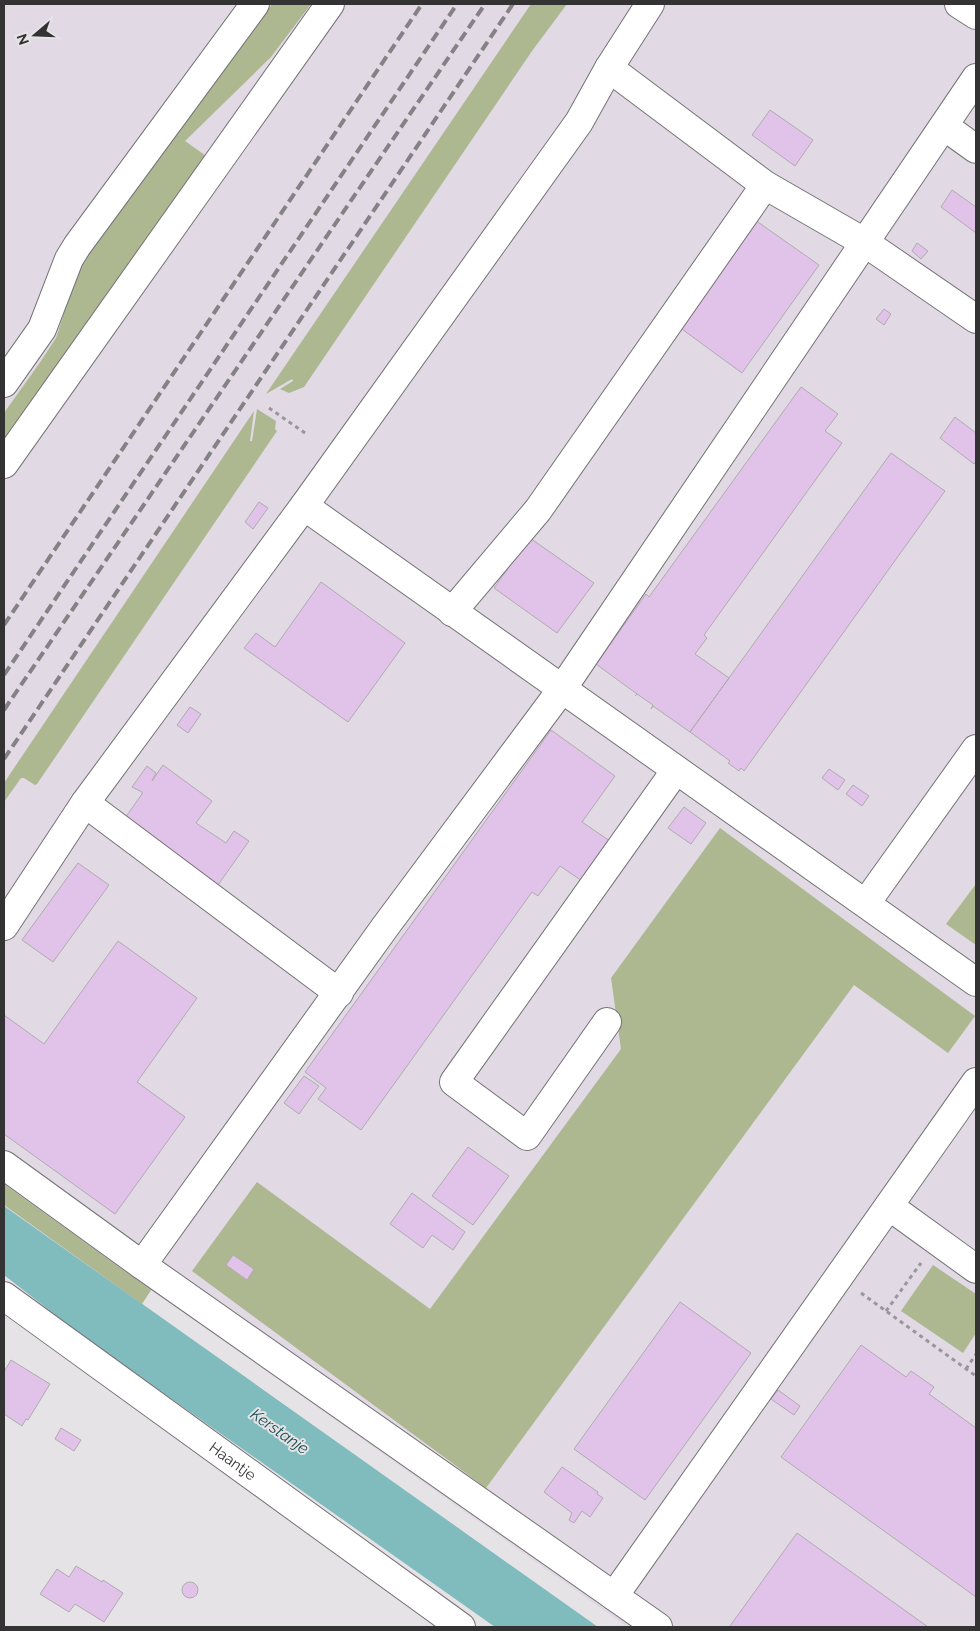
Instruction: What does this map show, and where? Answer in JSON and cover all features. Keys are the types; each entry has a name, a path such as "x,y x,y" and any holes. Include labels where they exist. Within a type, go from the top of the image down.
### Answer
{"street":[{"path":"4,383 42,329 69,259 77,246 255,4"},
{"path":"4,464 330,4"},
{"path":"4,926 85,803 304,506 579,122 608,68 650,4"},
{"path":"959,4 976,15"},
{"path":"608,68 765,184 864,242 976,319"},
{"path":"142,1266 237,1131 562,689 976,78"},
{"path":"944,126 976,149"},
{"path":"452,612 538,510 765,184"},
{"path":"304,506 976,982"},
{"path":"866,904 976,749"},
{"path":"607,1022 527,1136 454,1082 676,770"},
{"path":"85,803 339,993"},
{"path":"614,1596 976,1082"},
{"path":"4,1165 142,1266 658,1627"},
{"path":"889,1206 976,1269"},
{"name":"Haantje","path":"4,1296 461,1627"}],"path":[{"path":"269,408 305,433"},
{"path":"886,1310 937,1240"},
{"path":"839,1277 976,1376"},
{"path":"966,1369 976,1354"}],"shaded area":[{"path":"4,4 976,4 976,1627 627,1627 152,1290 142,1304 4,1205"}],"green space":[{"path":"272,4 311,4 271,57 185,141 209,158 4,447 4,413 56,338 77,273 86,257"},
{"path":"531,4 567,4 532,51 304,387 289,393 280,389 293,381 292,379 266,394"},
{"path":"257,409 276,421 275,429 277,431 37,784 35,785 21,778 4,802 4,783 254,411 250,441 252,441"},
{"path":"720,828 975,1016 948,1053 854,985 486,1488 192,1271 257,1182 430,1309 621,1049 611,978"},
{"path":"976,884 976,945 946,924"},
{"path":"4,1184 151,1290 142,1304 4,1205"},
{"path":"933,1265 976,1294 976,1333 963,1353 901,1311"}],"water":[{"name":"Kerstanje","path":"4,1206 598,1627 495,1627 81,1335 4,1275"}],"building":[{"path":"770,110 813,140 795,166 752,135"},
{"path":"952,190 976,207 976,233 941,207"},
{"path":"755,220 819,265 742,373 679,327"},
{"path":"917,243 928,251 921,259 912,251"},
{"path":"884,309 891,314 884,325 876,319"},
{"path":"801,387 838,414 825,431 842,443 704,635 707,638 695,654 729,678 690,732 653,706 651,709 653,705 596,664 646,594 649,597"},
{"path":"955,417 976,433 976,461 974,464 940,438"},
{"path":"891,453 945,491 744,771 741,768 739,771 728,763 730,761 690,732"},
{"path":"259,502 268,508 253,529 245,522"},
{"path":"530,538 594,583 557,633 494,588"},
{"path":"321,582 405,643 348,722 244,648 256,633 275,647"},
{"path":"190,707 201,714 188,733 177,725"},
{"path":"551,730 615,776 582,822 610,841 582,881 560,866 538,896 532,892 361,1130 318,1099 326,1088 305,1072"},
{"path":"163,765 212,801 196,823 226,843 234,831 249,841 218,885 125,818 142,794 142,792 132,787 147,766 156,773 152,781"},
{"path":"829,769 845,780 838,790 822,778"},
{"path":"853,785 869,796 862,806 846,794"},
{"path":"684,807 706,823 691,844 668,828"},
{"path":"78,863 109,885 53,962 22,940"},
{"path":"118,941 197,998 137,1082 185,1117 115,1214 4,1134 4,1015 44,1044"},
{"path":"304,1076 319,1086 299,1114 284,1103"},
{"path":"468,1147 509,1176 473,1225 432,1196"},
{"path":"412,1193 465,1232 453,1250 432,1235 423,1248 390,1224"},
{"path":"233,1255 254,1269 247,1280 226,1265"},
{"path":"680,1302 751,1353 645,1500 574,1449"},
{"path":"861,1345 906,1377 911,1371 934,1387 929,1394 976,1428 976,1597 781,1457"},
{"path":"11,1360 50,1384 28,1420 26,1419 22,1426 4,1414 4,1372"},
{"path":"778,1390 800,1406 794,1415 771,1399"},
{"path":"61,1428 81,1440 74,1451 55,1439"},
{"path":"562,1467 598,1492 597,1494 603,1498 590,1517 582,1511 574,1523 569,1520 572,1513 544,1492"},
{"path":"797,1533 928,1627 730,1626"},
{"path":"76,1566 123,1593 104,1622 75,1604 69,1612 40,1594 57,1569 69,1577"},
{"path":"187,1582 193,1582 198,1587 196,1596 187,1598 182,1593 182,1587"}],"railway":[{"path":"4,625 422,4"},
{"path":"4,675 457,4"},
{"path":"4,710 485,4"},
{"path":"4,759 513,4"}]}
